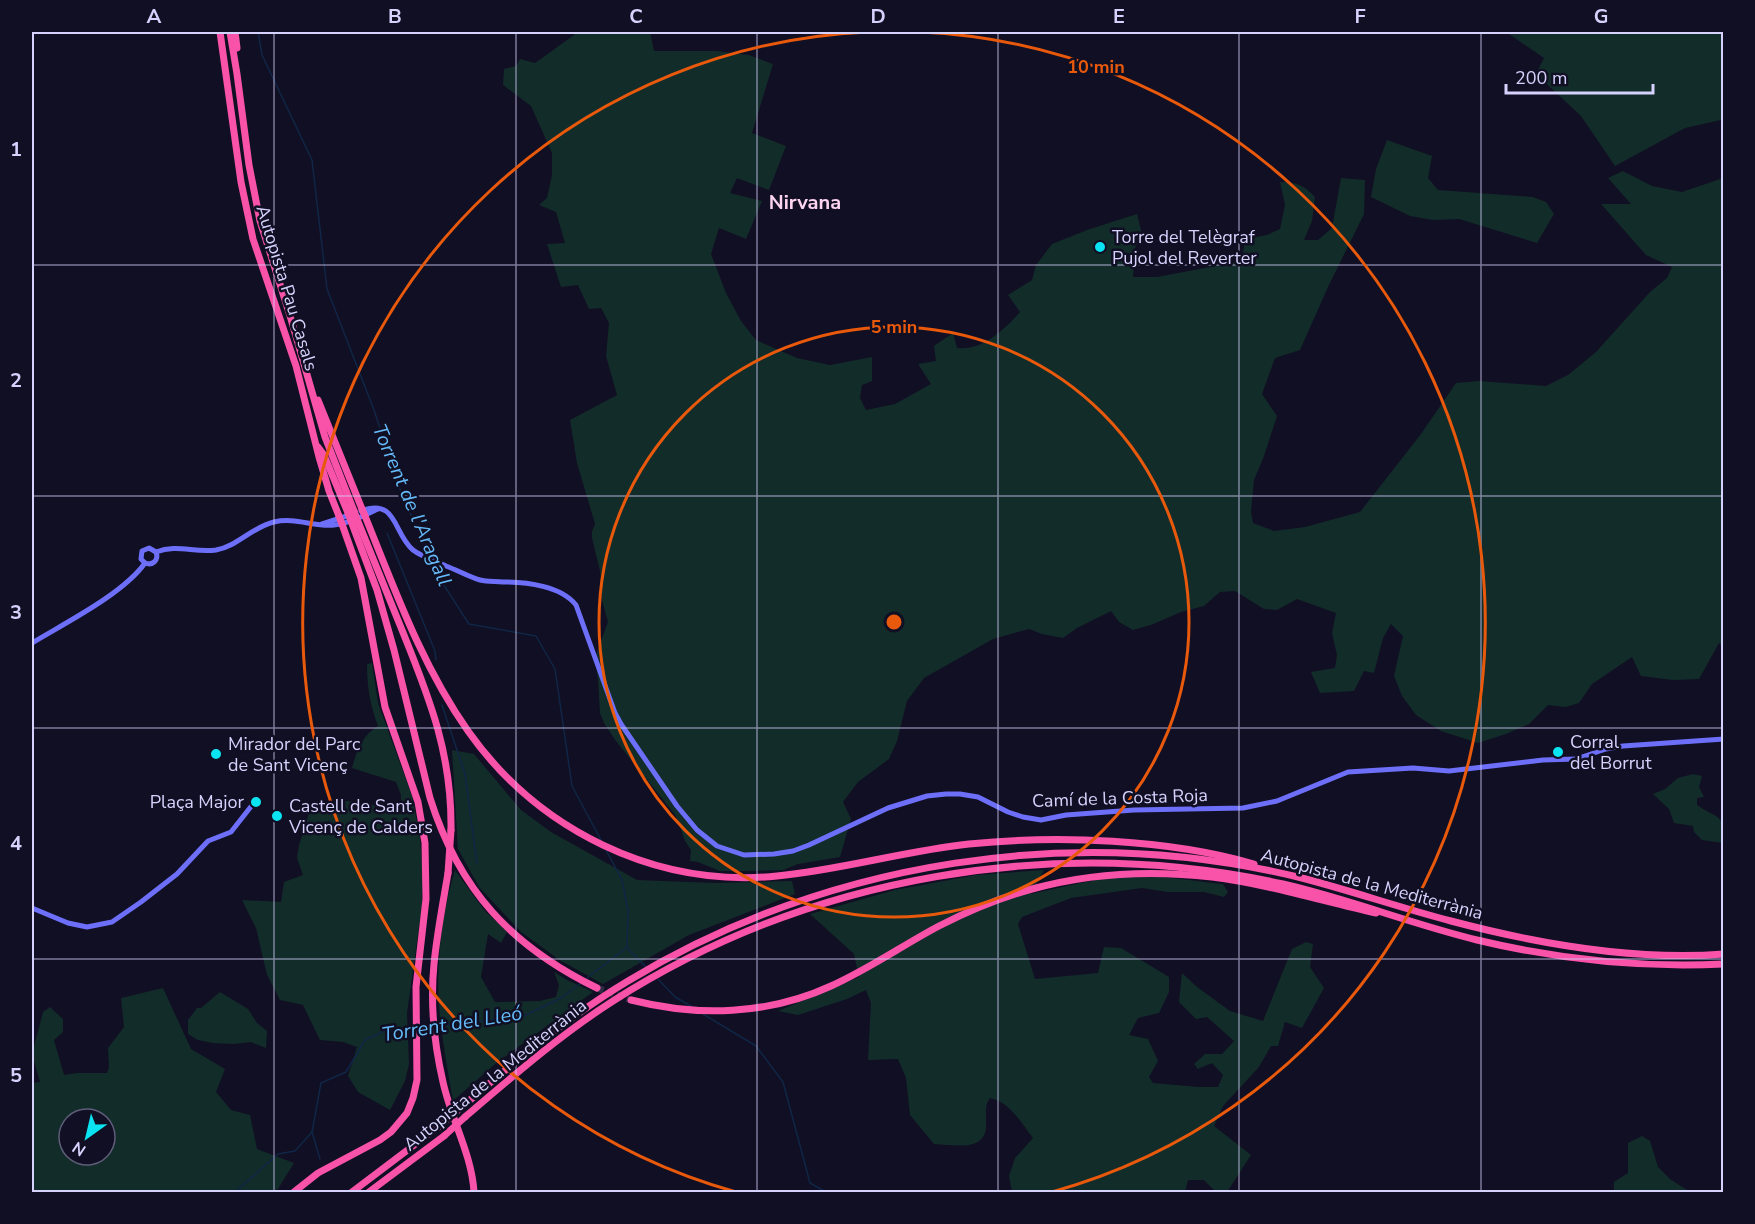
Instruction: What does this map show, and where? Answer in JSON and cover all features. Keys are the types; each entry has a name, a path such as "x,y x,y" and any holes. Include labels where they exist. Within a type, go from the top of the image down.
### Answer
{"highway":[{"name":"Autopista Pau Casals","path":"217,32 225,64 241,182 253,239 296,366 317,445"},
{"name":"Autopista Pau Casals","path":"230,32 255,204 306,369"},
{"path":"235,32 239,62 237,74"},
{"path":"306,369 401,605 429,665 454,709 475,740 507,778 545,811 582,835 621,854 656,866 725,877 762,878 799,874 921,851 1021,840 1096,841 1145,845 1232,858 1303,878"},
{"path":"306,369 325,437 351,512 433,709 441,735 448,772 452,830 448,873 434,963 434,1022 437,1055 444,1085 471,1171 474,1192"},
{"path":"317,445 351,512"},
{"path":"294,1192 324,1169 380,1140 391,1132 407,1113 417,1080 416,987 426,899 427,860 415,794 385,707 361,578 329,491 317,445"},
{"path":"354,520 387,623 432,804 454,858 481,899 514,934 554,965 597,988"},
{"name":"Autopista de la Mediterrània","path":"352,1192 438,1127 556,1030 598,1000 649,969 746,921 809,898 857,883 983,858 1079,853 1204,860 1303,878 1447,920 1522,938 1621,952 1680,955 1724,954"},
{"name":"Autopista de la Mediterrània","path":"369,1192 444,1136 525,1066 564,1036 614,1001 673,967 741,934 787,916 842,898 907,881 956,872 1031,864 1106,862 1216,872 1283,884 1478,940 1567,956 1650,963 1724,964"},
{"path":"632,1000 670,1008 708,1011 745,1009 782,1003 840,982 938,927 982,906 1048,885 1107,876 1156,874 1213,878 1281,890 1404,920"}],"street":[{"name":"Camí de la Costa Roja","path":"156,552 171,548 197,551 222,549 261,526 274,522 288,520 337,525 379,508 390,513 408,545 422,555 480,580 524,583 559,593 574,602 621,724 688,821 710,842 736,854 774,854 793,851 888,808 937,795 960,794 978,797 1016,815 1041,820 1066,815 1134,810 1243,808 1277,801 1348,772 1413,768 1449,771 1543,760 1576,759 1623,746 1724,740"},
{"path":"149,548 156,552 157,557 150,564 141,559 142,551 149,548"},
{"path":"32,643 130,580 145,563"},
{"path":"32,908 68,923 87,927 112,922 177,874 208,841 231,832 253,804"}],"green space":[{"path":"576,32 650,32 654,51 717,51 749,55 773,64 752,133 786,146 769,190 737,178 730,193 762,201 746,239 719,228 711,254 726,293 741,321 756,340 797,358 830,365 872,357 872,381 862,385 860,398 866,410 895,404 931,384 918,364 936,361 934,346 953,333 957,348 966,348 984,343 1007,326 1020,312 1008,295 1032,280 1036,265 1052,244 1137,214 1142,234 1135,248 1133,277 1157,277 1242,261 1245,239 1267,235 1280,229 1285,205 1280,182 1299,185 1315,197 1312,221 1304,240 1318,240 1332,228 1341,178 1365,180 1364,214 1300,350 1275,358 1262,394 1277,416 1254,480 1251,512 1253,523 1274,531 1305,527 1360,512 1421,434 1456,383 1479,381 1546,386 1568,375 1596,352 1650,292 1667,278 1672,267 1646,255 1601,204 1631,204 1608,178 1623,171 1652,186 1682,192 1723,178 1723,647 1719,643 1699,679 1673,680 1641,676 1632,657 1592,684 1579,703 1566,707 1548,705 1529,724 1478,743 1441,731 1416,715 1402,696 1394,676 1403,636 1391,624 1383,638 1374,673 1364,671 1354,691 1320,693 1311,672 1335,668 1337,655 1332,633 1336,613 1297,599 1277,610 1264,609 1235,591 1220,592 1204,606 1133,630 1119,622 1111,611 1077,628 1063,638 1029,629 993,639 924,678 907,701 897,741 889,759 858,782 843,802 851,819 840,857 798,864 783,870 720,871 690,861 691,850 685,841 676,816 616,741 600,713 595,657 608,622 592,538 595,524 577,463 570,420 617,395 606,356 609,323 601,308 589,309 578,285 561,287 547,244 565,243 556,212 539,205 547,198 552,175 552,153 531,106 503,85 504,69 516,66 520,59 535,63"},
{"path":"1506,32 1723,32 1723,122 1721,120 1685,128 1615,166 1581,116 1536,74 1544,58"},
{"path":"1387,140 1432,156 1428,178 1438,190 1533,197 1546,202 1554,214 1537,243 1459,219 1433,220 1410,216 1371,197 1376,169"},
{"path":"372,663 378,703 412,796 420,837 423,879 422,906 407,1013 409,1064 405,1081 390,1110 358,1092 348,1076 357,1047 343,1042 320,1040 303,1005 280,1000 267,975 256,928 242,900 281,902 284,882 303,875 297,858 311,807 340,800 401,809 401,795 396,782 352,768 361,744 378,726 371,703 368,680 367,664"},
{"path":"452,750 474,754 521,810 551,832 637,880 715,883 792,881 795,894 689,935 603,984 561,961 521,932 479,887 458,849"},
{"path":"1693,774 1702,776 1699,787 1704,797 1697,798 1697,805 1719,818 1723,843 1702,840 1694,832 1693,826 1674,823 1669,809 1653,794 1665,789 1678,778"},
{"path":"455,870 484,910 507,932 501,943 488,934 481,977 495,1002 540,1001 556,997 559,985 554,972 593,992 495,1064 453,1101 441,1028 438,980 443,924"},
{"path":"1044,870 1031,894 1126,876 1163,877 1223,884 1228,892 1224,897 1204,892 1168,892 1142,888 1071,898 1022,917 1018,924 1035,979 1098,973 1104,947 1121,948 1169,977 1169,992 1159,1013 1138,1018 1129,1035 1148,1039 1158,1061 1149,1077 1153,1083 1218,1087 1223,1075 1212,1063 1198,1069 1194,1064 1205,1054 1222,1054 1234,1041 1207,1017 1196,1019 1179,1002 1182,973 1230,1011 1263,1021 1292,949 1306,942 1313,944 1310,967 1324,988 1302,1028 1285,1022 1278,1046 1271,1046 1259,1067 1223,1106 1214,1126 1251,1155 1227,1192 1216,1192 1204,1180 1188,1180 1185,1192 1012,1192 1009,1176 1015,1158 1033,1138 1009,1108 990,1098 986,1108 986,1131 982,1138 970,1145 934,1144 910,1115 906,1078 898,1059 868,1060 871,1003 866,990 847,999 798,1015 778,1011 859,977 854,954 810,914 895,890 976,875"},
{"path":"163,988 191,1049 225,1069 216,1092 231,1110 250,1115 257,1149 294,1163 276,1192 32,1192 32,1083 40,1082 32,1054 43,1012 50,1007 63,1019 63,1032 54,1040 64,1075 107,1073 108,1048 124,1027 121,998"},
{"path":"220,992 248,1009 257,1023 267,1031 266,1048 251,1042 213,1043 198,1040 188,1034 188,1020 197,1008 201,1008"},
{"path":"1642,1136 1650,1141 1658,1167 1670,1179 1690,1192 1614,1192 1614,1182 1628,1173 1628,1143"}],"waterway":[{"name":"Torrent de l'Aragall","path":"258,32 262,55 312,160 327,289 374,410 402,495 430,557"},
{"name":"Torrent del Lleó","path":"387,533 435,651 436,660"},
{"name":"Torrent de l'Aragall","path":"432,562 438,576 469,624 536,636 555,669 572,786 601,840"},
{"name":"Torrent del Lleó","path":"442,705 465,774 477,864"},
{"name":"Torrent de l'Aragall","path":"606,850 622,880 628,911 627,948 646,967"},
{"name":"Torrent del Lleó","path":"587,978 626,948"},
{"name":"Torrent de l'Aragall","path":"658,979 675,997 691,1006"},
{"name":"Torrent del Lleó","path":"437,1026 524,1016 561,998 581,983"},
{"name":"Torrent de l'Aragall","path":"703,1014 756,1046 783,1082 810,1183 826,1192"},
{"name":"Torrent del Lleó","path":"419,1028 432,1026"},
{"name":"Torrent del Lleó","path":"235,1192 278,1154 295,1151 312,1132 321,1083 346,1072 365,1040 382,1032 414,1028"},
{"path":"312,1132 320,1159"}],"tunnel":[{"path":"597,988 631,1000"}],"place":[{"name":"Torre del Telègraf Pujol del Reverter","path":"1100,247"},
{"name":"Corral del Borrut","path":"1558,752"},
{"name":"Mirador del Parc de Sant Vicenç","path":"216,754"},
{"name":"Plaça Major","path":"256,802"},
{"name":"Castell de Sant Vicenç de Calders","path":"277,816"}],"district":[{"name":"Nirvana","path":"805,202"}]}
